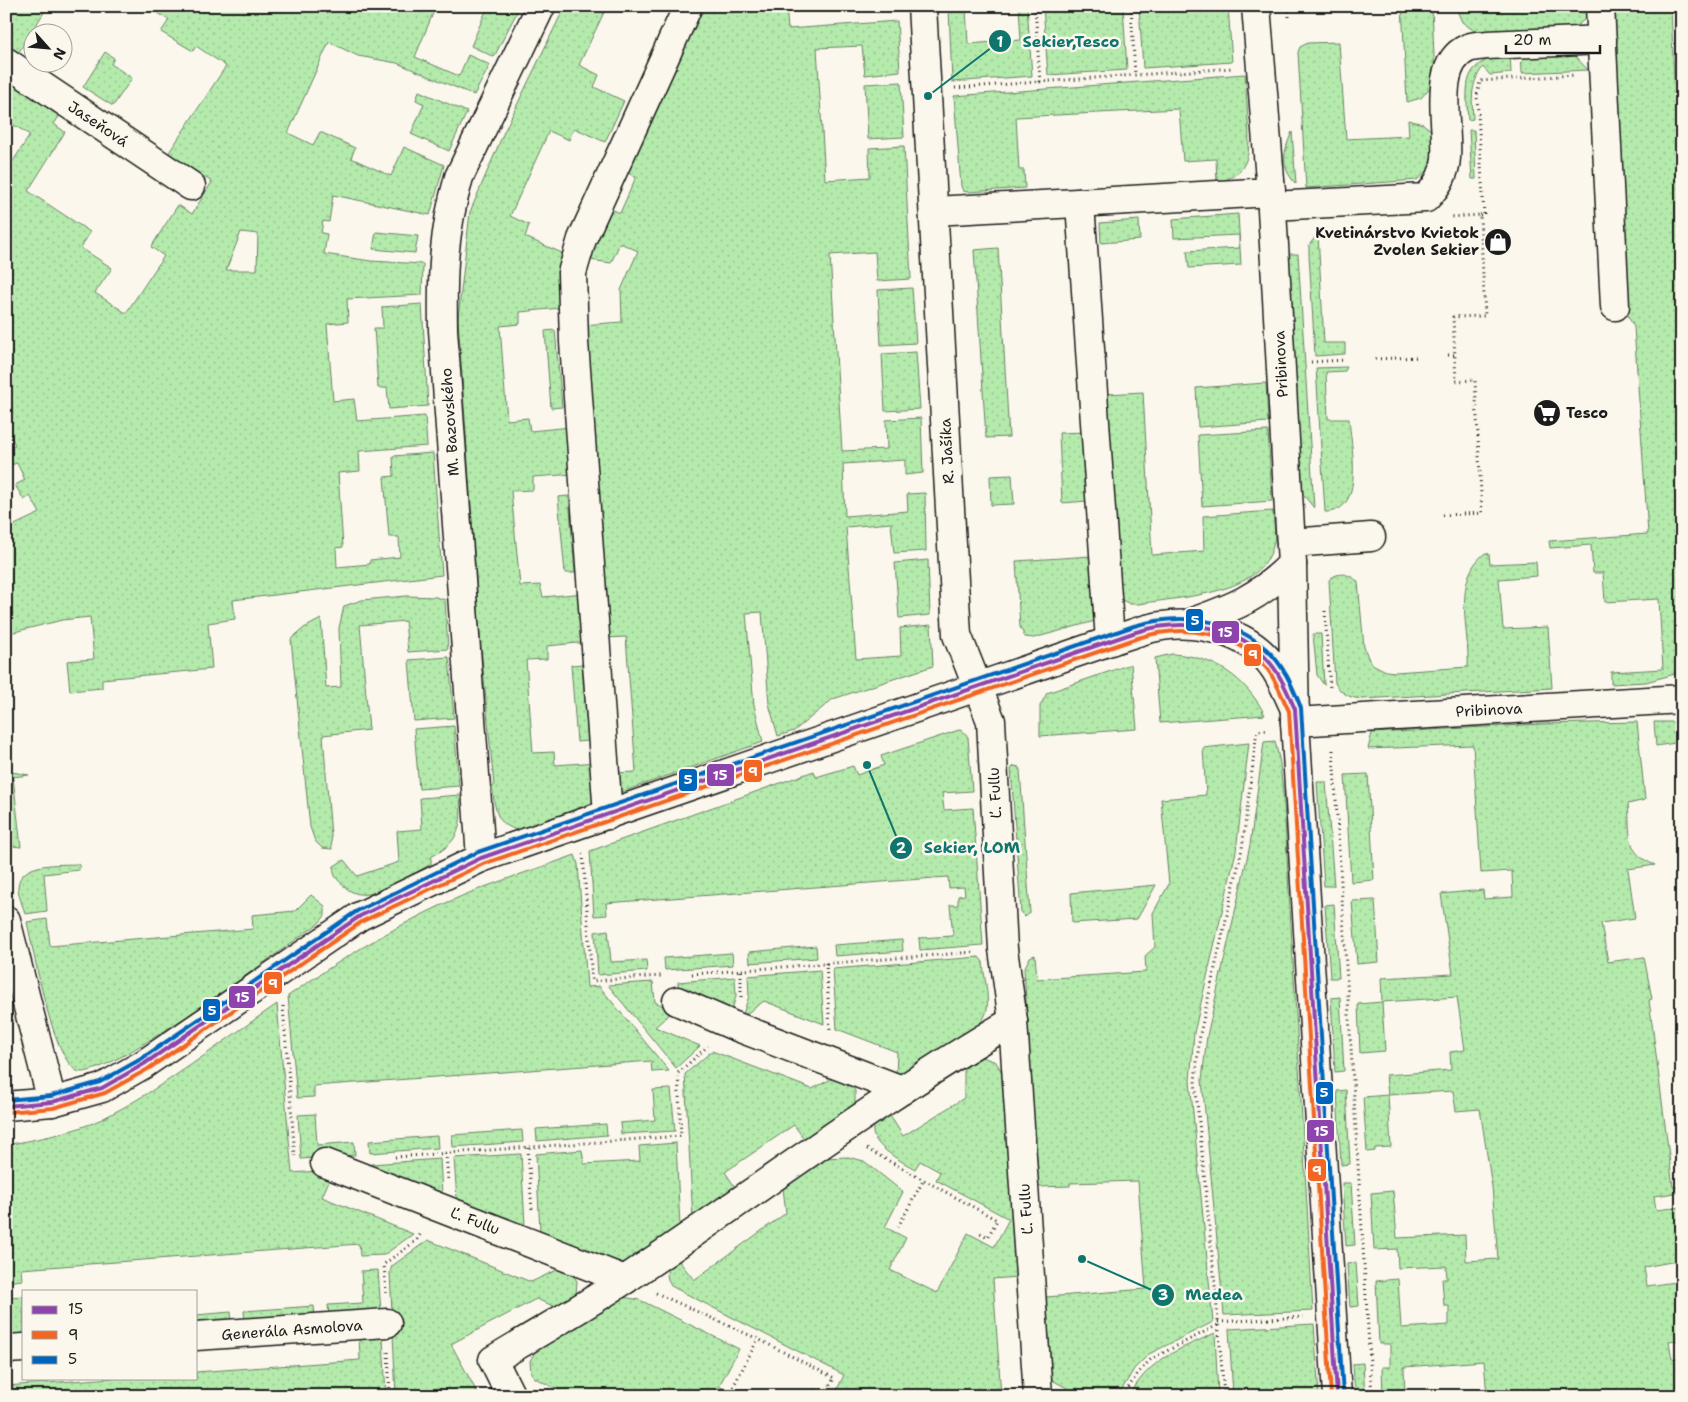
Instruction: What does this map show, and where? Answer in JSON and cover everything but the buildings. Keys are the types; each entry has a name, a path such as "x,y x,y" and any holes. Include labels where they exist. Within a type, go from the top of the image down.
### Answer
{"street":[{"name":"M. Bazovského","path":"481,858 444,340 442,266 451,206 459,177 541,6"},
{"path":"608,815 573,332 572,273 586,230 688,6"},
{"name":"R. Jašíka","path":"922,6 957,635 979,686"},
{"name":"Pribinova","path":"1256,6 1272,199 1292,554 1287,718 1337,1396"},
{"path":"1600,6 1615,306"},
{"path":"934,211 1080,203 1426,198 1436,188 1446,159 1444,85 1447,69 1456,57 1468,48 1487,45 1602,40"},
{"name":"Jaseňová","path":"6,62 191,186"},
{"path":"1080,203 1110,641"},
{"path":"1185,625 1252,598 1273,584 1292,554 1371,537"},
{"path":"6,1106 52,1102 102,1088 130,1072 360,916 481,858 1110,641 1162,626 1185,625 1215,629 1232,635 1262,654 1273,667 1287,718"},
{"name":"Ľ. Fullu","path":"979,686 991,721 1003,949 1013,1021 1038,1396"},
{"name":"Pribinova","path":"1287,718 1682,699"},
{"path":"6,920 52,1102"},
{"path":"677,1001 732,1025 902,1090"},
{"path":"510,1396 493,1360 625,1280 778,1172 842,1132 902,1090 1013,1021"},
{"name":"Ľ. Fullu","path":"325,1163 533,1242 625,1280"},
{"name":"Generála Asmolova","path":"198,1336 387,1323"},
{"path":"6,1349 22,1348"}],"path":[{"path":"1035,6 1040,82"},
{"path":"1131,6 1135,75"},
{"path":"947,89 1239,68"},
{"path":"1450,217 1484,215 1477,96 1480,81 1603,74"},
{"path":"1443,515 1482,513 1474,380 1456,380 1453,317 1485,316 1480,215"},
{"path":"1448,356 1455,355"},
{"path":"1375,359 1419,357"},
{"path":"1310,362 1345,360"},
{"path":"1326,622 1330,693"},
{"path":"1224,1396 1195,1081 1200,1034 1242,849 1257,731 1268,730 1287,718"},
{"path":"1333,749 1372,1396"},
{"path":"580,846 592,981 662,976"},
{"path":"691,974 1003,949"},
{"path":"826,963 831,1063"},
{"path":"282,998 296,1166 325,1163"},
{"path":"390,1158 682,1136 678,1073 732,1025"},
{"path":"842,1132 883,1160 997,1220 988,1237 978,1232"},
{"path":"528,1148 533,1242"},
{"path":"898,1227 923,1181"},
{"path":"625,1280 758,1339 834,1378 824,1396 813,1390"},
{"path":"1123,1396 1138,1373 1151,1359 1218,1324 1304,1317"},
{"path":"733,1387 758,1339"}],"green space":[{"path":"16,6 48,6 38,22 22,22 22,47 17,55 8,44 6,32"},
{"path":"147,6 436,6 415,57 459,76 468,55 490,65 474,95 397,63 358,56 329,42 288,133 313,145 320,132 355,148 351,158 391,176 404,147 444,165 430,215 333,195 329,222 323,221 321,233 327,234 324,254 371,261 423,264 422,295 347,299 348,322 327,324 333,401 354,399 357,421 425,416 427,446 359,451 360,471 338,473 343,547 336,548 337,567 370,564 370,560 400,557 399,537 389,537 384,477 394,476 393,456 433,453 442,575 233,600 235,619 208,623 212,669 102,679 102,688 70,691 67,661 94,659 90,617 62,620 6,634 6,529 40,513 30,496 24,500 15,485 25,480 17,463 11,465 6,449 15,445 9,431 6,431 6,172 30,135 6,120 6,78 62,112 54,124 65,132 28,191 90,232 81,248 112,268 95,293 126,313 164,256 151,247 178,205 192,214 212,182 168,154 226,66 196,46 193,51 161,32 169,20","holes":["241,232 258,234 257,270 226,270"]},
{"path":"488,6 520,6 494,57 471,46"},
{"path":"565,6 607,6 579,65 599,75 594,87 624,101 605,142 574,128 569,140 549,131 510,216 529,225 525,237 562,253 560,308 520,312 520,324 500,326 507,420 528,418 530,431 571,427 575,474 533,477 533,490 511,491 520,586 540,585 543,597 584,593 588,642 547,646 547,659 526,660 533,753 554,752 555,765 598,762 601,799 520,831 511,828 501,820 496,809 492,787 494,786 480,636 458,318 470,212 504,132"},
{"path":"697,6 786,6 788,29 897,21 900,71 865,75 862,46 817,48 825,180 870,177 869,148 904,146 911,279 877,281 875,252 830,255 842,451 887,449 886,420 921,418 923,473 905,475 905,460 843,464 845,516 908,511 907,494 925,493 926,551 894,553 891,523 846,527 856,659 901,656 900,628 931,625 933,666 833,699 794,731 778,736 769,704 762,612 746,613 754,705 763,742 616,794 615,773 636,772 626,637 605,638 582,325 622,322 621,290 638,251 620,243 611,263 583,259 605,206 620,213 636,177 621,170"},
{"path":"1019,6 1027,6 1032,76 952,82 949,9 966,8 968,44 1021,40"},
{"path":"1043,6 1123,6 1127,70 1048,75"},
{"path":"1139,6 1228,6 1232,62 1143,68"},
{"path":"1402,6 1432,6 1435,82 1421,98 1407,102"},
{"path":"1455,6 1591,6 1584,20 1571,30 1477,33 1462,22"},
{"path":"1613,6 1671,6 1682,279 1682,672 1646,682 1611,684 1611,672 1663,669 1659,599 1605,602 1603,573 1593,573 1591,545 1550,548 1549,541 1648,534 1634,327 1628,316"},
{"path":"1339,42 1346,139 1409,136 1408,120 1423,124 1439,136 1431,168 1417,180 1306,188 1298,52 1300,47 1308,43"},
{"path":"1521,51 1572,53 1588,70 1522,73"},
{"path":"105,52 114,58 111,64 132,78 113,106 83,87"},
{"path":"1510,52 1511,73 1490,75 1483,67 1479,73 1473,92 1473,119 1468,120 1467,92 1471,74 1484,61"},
{"path":"1245,74 1249,132 1248,151 1243,167 1228,179 1217,183 1216,159 1183,161 1179,109 1016,117 1019,170 1024,170 1025,188 963,191 961,186 954,96"},
{"path":"901,82 904,137 868,139 865,84"},
{"path":"419,91 467,112 449,151 411,134 424,104 416,100"},
{"path":"1469,130 1474,130 1476,179 1472,179"},
{"path":"1292,132 1296,184 1287,172 1285,165 1285,153"},
{"path":"1238,214 1241,265 1189,268 1187,251 1239,248 1239,235 1174,238 1173,219"},
{"path":"1139,220 1140,240 1101,243 1100,223"},
{"path":"376,232 418,236 415,253 373,249"},
{"path":"1318,234 1324,343 1345,343 1345,354 1315,356 1309,245"},
{"path":"998,248 1009,437 986,438 974,250"},
{"path":"1288,254 1298,254 1314,508 1301,492"},
{"path":"912,288 916,343 881,345 878,290"},
{"path":"422,304 428,406 389,409 387,388 378,388 374,328 383,328 382,307"},
{"path":"555,330 562,407 551,408 545,331"},
{"path":"916,352 920,409 885,411 882,354"},
{"path":"1347,367 1345,371 1326,372 1328,419 1349,419 1353,460 1351,490 1346,502 1338,509 1325,512 1316,368"},
{"path":"1266,383 1268,422 1198,427 1196,388"},
{"path":"1143,392 1152,555 1204,551 1203,516 1273,511 1275,538 1267,560 1255,573 1238,583 1198,595 1139,604 1130,604 1122,600 1119,588 1107,394"},
{"path":"1268,431 1272,501 1202,506 1198,435"},
{"path":"1084,432 1087,501 1062,503 1059,433"},
{"path":"1012,475 1014,504 991,505 990,476"},
{"path":"569,496 575,573 565,573 558,497"},
{"path":"1485,553 1489,554 1490,564 1536,562 1537,576 1499,579 1503,629 1548,627 1552,688 1362,699 1354,698 1340,690 1335,683 1329,580 1332,577 1344,574 1358,582 1364,647 1369,660 1374,665 1386,671 1395,672 1468,667 1464,607 1465,591 1468,577 1475,564"},
{"path":"1091,556 1095,621 1034,638 1025,637 1020,627 1016,561"},
{"path":"928,560 930,615 899,618 895,563"},
{"path":"407,596 436,597 445,600 448,649 408,652 405,621 360,625 369,730 323,735 332,849 322,848 315,841 310,827 291,639 304,628 321,619 326,688 341,687 339,628 344,606 362,600"},
{"path":"1313,634 1321,634 1324,685 1317,675"},
{"path":"1172,654 1202,659 1227,671 1248,690 1265,715 1160,723 1155,658"},
{"path":"449,657 454,718 414,721 409,660"},
{"path":"582,664 588,741 577,742 571,665"},
{"path":"1131,664 1137,729 1040,736 1040,706 1047,693"},
{"path":"1637,722 1645,800 1628,804 1631,841 1638,854 1655,865 1628,869 1635,918 1601,923 1608,962 1644,957 1652,999 1649,1000 1673,1187 1682,1186 1682,1192 1654,1196 1656,1210 1682,1207 1682,1260 1644,1267 1647,1286 1682,1281 1682,1340 1669,1342 1672,1359 1682,1357 1682,1396 1487,1396 1484,1361 1404,1367 1405,1396 1383,1396 1382,1367 1390,1367 1390,1344 1379,1344 1376,1281 1398,1279 1401,1328 1449,1325 1449,1306 1444,1306 1442,1279 1447,1279 1446,1266 1398,1268 1397,1249 1374,1250 1371,1193 1393,1191 1397,1238 1465,1235 1466,1261 1498,1259 1492,1187 1480,1109 1456,1111 1453,1091 1388,1095 1386,1075 1451,1070 1450,1052 1465,1050 1457,997 1382,1002 1381,978 1453,974 1441,894 1483,890 1484,899 1513,897 1512,871 1481,873 1473,745 1368,749 1372,733 1542,724"},
{"path":"1654,722 1682,722 1682,742 1656,746"},
{"path":"454,726 459,786 419,789 414,729"},
{"path":"959,730 963,731 968,737 972,791 942,793 944,810 973,808 983,945 920,950 919,938 953,936 950,905 958,905 958,896 965,895 964,887 949,888 948,877 606,903 607,915 594,916 590,851 814,771 816,777 853,766 857,775 884,765 881,756"},
{"path":"1275,741 1280,763 1284,804 1313,1311 1224,1315 1202,1080 1207,1036 1250,845 1264,742"},
{"path":"1249,743 1236,851 1194,1033 1190,1081 1213,1322 1149,1354 1134,1369 1118,1396 1082,1396 1052,1380 1046,1297 1146,1289 1138,1181 1070,1183 1070,1186 1038,1187 1024,969 1030,957 1035,955 1037,979 1146,972 1145,956 1155,947 1153,913 1169,884 1161,799 1206,795 1203,748"},
{"path":"1014,766 1019,767 1020,770 1030,913 1025,917 1021,913 1011,769"},
{"path":"6,771 29,775 13,777 21,847 13,846 9,843 6,830"},
{"path":"1368,774 1374,880 1351,882 1345,775"},
{"path":"1317,782 1326,782 1334,886 1324,886"},
{"path":"460,795 461,816 458,832 448,845 431,857 431,864 399,883 376,893 364,894 353,892 336,878 334,866 344,860 357,876 399,862 397,831 422,829 420,798"},
{"path":"575,855 578,864 587,987 599,986 669,1071 652,1072 651,1061 314,1086 314,1097 297,1098 288,996 365,946 425,913 477,890"},
{"path":"78,864 79,870 44,874 47,911 25,914 18,887 20,879 25,873 42,866"},
{"path":"1156,885 1137,919 1072,923 1071,893"},
{"path":"311,895 325,906 325,916 318,924 195,1011 121,1057 93,1070 77,1071 68,1062 52,1026 45,1003 27,922 47,919 50,946 253,929 252,915 295,911"},
{"path":"1375,900 1379,962 1357,964 1352,901"},
{"path":"1334,904 1339,978 1330,978 1325,905"},
{"path":"608,930 611,962 646,960 647,971 598,975 595,932"},
{"path":"902,940 903,951 835,956 834,945"},
{"path":"816,946 817,958 750,963 749,952"},
{"path":"732,953 733,965 665,970 664,958"},
{"path":"979,957 983,962 987,997 987,1009 983,1019 963,1039 934,1058 896,1076 897,1052 837,1029 833,969"},
{"path":"820,970 824,1024 764,1001 742,1017 749,996 748,976"},
{"path":"735,977 736,996 731,1013 678,992 678,982"},
{"path":"653,982 655,1002 673,1011 655,1027 700,1046 676,1068 608,985"},
{"path":"1340,997 1344,1071 1335,1072 1331,998"},
{"path":"1382,1002 1385,1051 1360,1053 1358,1004"},
{"path":"277,1004 292,1173 319,1171 331,1176 322,1197 413,1234 384,1255 360,1256 359,1244 21,1269 22,1280 6,1282 6,1145 67,1132 102,1119 170,1079"},
{"path":"712,1051 812,1089 837,1076 851,1084 855,1091 855,1107 807,1143 794,1125 725,1172 737,1190 693,1220 685,1074"},
{"path":"979,1056 996,1062 1003,1074 1017,1277 993,1279 1001,1396 834,1396 844,1375 671,1286 667,1274 670,1264 676,1257 694,1280 786,1213 783,1188 786,1180 823,1158 848,1157 864,1161 903,1192 885,1227 906,1238 890,1270 937,1293 968,1233 994,1247 1009,1219 936,1180 940,1172 920,1161 915,1169 894,1157 879,1144 874,1137 873,1130 877,1122 889,1114 903,1136 964,1098 964,1063"},
{"path":"671,1089 675,1131 621,1134 620,1123 655,1120 653,1090"},
{"path":"1346,1090 1350,1164 1341,1165 1337,1091"},
{"path":"1388,1095 1391,1147 1375,1148 1375,1151 1367,1152 1363,1097"},
{"path":"315,1114 317,1145 354,1142 355,1155 301,1159 298,1115"},
{"path":"606,1124 607,1135 537,1141 536,1129"},
{"path":"522,1130 523,1142 453,1147 452,1135"},
{"path":"437,1136 438,1148 370,1153 369,1141"},
{"path":"676,1143 680,1228 627,1263 618,1263 540,1231 536,1154 582,1150 584,1164 640,1161 639,1146"},
{"path":"521,1154 525,1225 457,1200 454,1158"},
{"path":"440,1159 442,1194 371,1168 371,1164"},
{"path":"1342,1183 1351,1183 1355,1245 1346,1246"},
{"path":"428,1240 531,1282 559,1269 573,1275 577,1281 576,1296 561,1309 536,1299 451,1344 479,1396 396,1396 390,1272 392,1266"},
{"path":"1356,1263 1359,1306 1350,1307 1347,1264"},
{"path":"378,1270 381,1312 329,1316 328,1305 363,1303 361,1271"},
{"path":"22,1296 22,1339 12,1340 10,1297"},
{"path":"623,1297 640,1300 739,1349 719,1386 738,1396 570,1396 535,1378 531,1373 530,1361 536,1350"},
{"path":"314,1306 315,1317 245,1322 244,1311"},
{"path":"231,1312 232,1323 198,1326 198,1315"},
{"path":"1314,1324 1319,1396 1233,1396 1229,1329"},
{"path":"1215,1333 1218,1396 1129,1396 1146,1372 1156,1364 1177,1351"},
{"path":"380,1334 383,1338 386,1396 6,1396 6,1386 86,1380 198,1380 198,1372 360,1360 359,1335"},
{"path":"1363,1363 1365,1396 1355,1396 1353,1364"}],"transit line":[{"name":"5","path":"6,1100 51,1096 100,1082 141,1059 357,911 478,852 1134,626 1151,622 1186,619 1220,624 1252,638 1272,655 1287,676 1301,708 1343,1396"},
{"name":"15","path":"6,1106 52,1102 102,1088 144,1064 360,916 481,858 1136,632 1172,625 1191,625 1209,628 1243,640 1258,651 1278,674 1295,709 1337,1396"},
{"name":"9","path":"7,1112 53,1108 105,1093 148,1069 363,921 483,864 1138,638 1173,631 1191,631 1208,634 1241,646 1255,657 1268,670 1289,711 1331,1396"}],"place":[{"name":"Sekier,Tesco","path":"928,96"},
{"name":"Kvetinárstvo Kvietok Zvolen Sekier","path":"1498,242"},
{"name":"Tesco","path":"1547,413"},
{"name":"Sekier, LOM","path":"867,765"},
{"name":"Medea","path":"1082,1259"}]}
